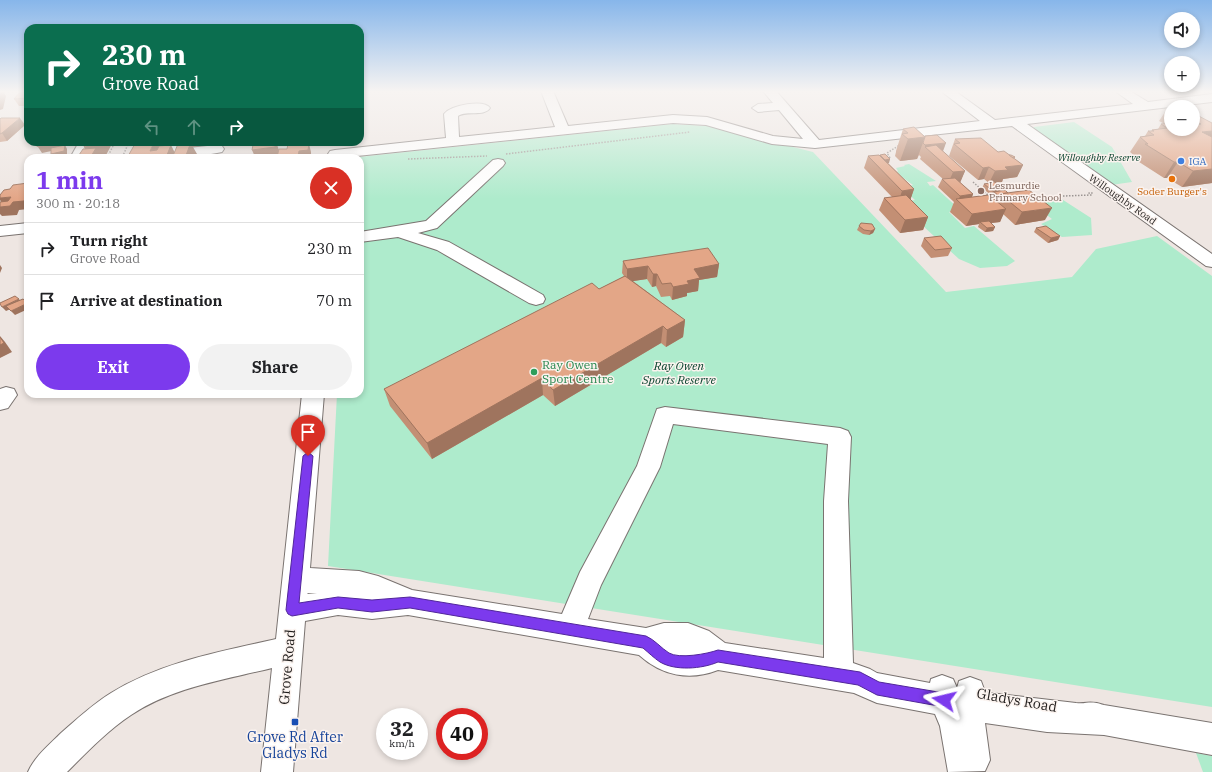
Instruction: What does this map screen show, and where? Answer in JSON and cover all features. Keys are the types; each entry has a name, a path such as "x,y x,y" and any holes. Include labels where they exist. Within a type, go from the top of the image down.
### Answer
{"street":[{"path":"451,127 451,134 454,142"},
{"path":"561,127 563,131"},
{"path":"335,151 454,142 603,127"},
{"path":"728,127 772,140 815,144 965,127"},
{"path":"800,127 815,144"},
{"name":"Willoughby Road","path":"1022,127 1212,262"},
{"path":"175,146 186,152 217,150"},
{"path":"364,236 399,232 431,225 469,188 496,158"},
{"path":"0,231 24,228"},
{"path":"399,232 443,246 536,299"},
{"name":"Grove Road","path":"277,772 313,398"},
{"path":"570,630 589,581 648,467 665,415 840,438 836,501 849,677"},
{"name":"Gladys Road","path":"296,581 318,579 377,588 410,603"},
{"name":"Gladys Road","path":"292,610 338,602 372,606 410,603 646,642 665,658 675,662 709,660 718,656 849,677 877,688 957,695 1067,720 1104,720 1212,739"},
{"path":"44,772 95,725 121,704 153,686 181,675 288,650"},
{"path":"957,695 955,726 964,772"},
{"path":"957,695 970,718 976,772"}],"path":[{"path":"404,159 496,158 691,132"},
{"path":"890,158 887,153 902,143"},
{"path":"973,182 991,198"},
{"path":"1034,197 1091,195 1089,193 1113,192"}],"green space":[{"name":"Ray Owen Sports Reserve","path":"643,127 712,127 813,152 946,292 1072,277 1096,249 1157,236 1212,276 1212,707 328,566 337,398 364,398 364,156"},
{"name":"Willoughby Reserve","path":"1034,127 1082,127 1112,147 1132,182 1111,185 1033,130"},
{"path":"909,164 936,181 927,182 930,186 933,185 960,210 949,212 965,228 974,226 1015,261 1007,266 980,268 959,259 898,203 915,200 897,183 906,187 913,185 902,177 896,178 894,175 898,171 896,168"},
{"path":"1060,198 1091,218 1092,235 1062,237 1041,224 1052,219 1026,199"},
{"path":"1196,753 1212,756 1212,772 1203,772"}],"building":[{"path":"0,127 9,127 2,133 0,134"},
{"path":"914,127 925,137 908,139 902,134 908,133 903,129"},
{"path":"1200,127 1212,127 1212,131 1202,132 1212,137 1212,169 1193,171 1178,162 1174,162 1145,144 1148,144 1140,137 1154,135 1148,131 1154,131 1152,130 1164,128 1164,136 1200,136"},
{"path":"937,135 946,143 925,145 923,143 925,136"},
{"path":"981,138 998,152 1004,151 1023,165 1005,167 1008,170 995,171 989,167 983,168 954,144 960,143 955,139"},
{"path":"936,145 965,171 953,172 925,147"},
{"path":"65,146 64,151 51,154 51,148"},
{"path":"134,146 152,146 150,151 157,150 159,146 171,146 167,154 129,154"},
{"path":"177,146 190,146 186,154 174,154"},
{"path":"253,146 275,146 275,147 252,150"},
{"path":"288,146 309,146 308,150 299,151 298,154 278,154 279,149 287,149"},
{"path":"96,148 92,154 80,154 83,149"},
{"path":"885,154 890,159 885,160 880,155"},
{"path":"879,155 914,189 902,191 868,156"},
{"path":"955,178 973,194 960,196 942,179"},
{"path":"995,182 1004,189 993,191 984,184"},
{"path":"24,184 24,201 13,202 10,206 0,207 0,202 8,201 11,197 0,198 0,195 4,190 10,189 13,185"},
{"path":"1005,190 1008,193 1000,194 999,196 994,192"},
{"path":"1029,190 1052,208 1022,212 1000,194"},
{"path":"906,195 928,217 905,220 884,198"},
{"path":"989,195 1006,209 972,214 956,199"},
{"path":"989,221 995,227 987,228 980,222"},
{"path":"861,223 872,224 875,229 871,231 864,230 859,226"},
{"path":"1046,226 1060,236 1051,238 1036,228"},
{"path":"941,236 952,248 935,250 924,238"},
{"path":"708,248 719,264 694,269 700,278 687,281 689,284 673,287 671,283 662,284 657,274 653,274 648,266 627,269 623,261"},
{"name":"Ray Owen Sport Centre","path":"625,276 685,320 667,330 663,326 553,390 542,378 427,443 384,389 592,283 599,289"},
{"path":"15,296 19,299 2,307 0,303"},
{"path":"24,300 24,305 11,311 6,306"},
{"path":"0,337 4,343 0,345"}],"place":[{"name":"IGA","path":"1181,161"},
{"name":"Soder Burger's","path":"1172,179"},
{"name":"Lesmurdie Primary School","path":"981,191"},
{"name":"Ray Owen Sport Centre","path":"534,372"},
{"name":"Grove Rd After Gladys Rd","path":"295,722"}],"route":[{"path":"308,456 292,610 338,602 372,606 410,603 646,642 665,658 675,662 709,660 718,656 860,679 870,686 877,688 944,700"}]}
